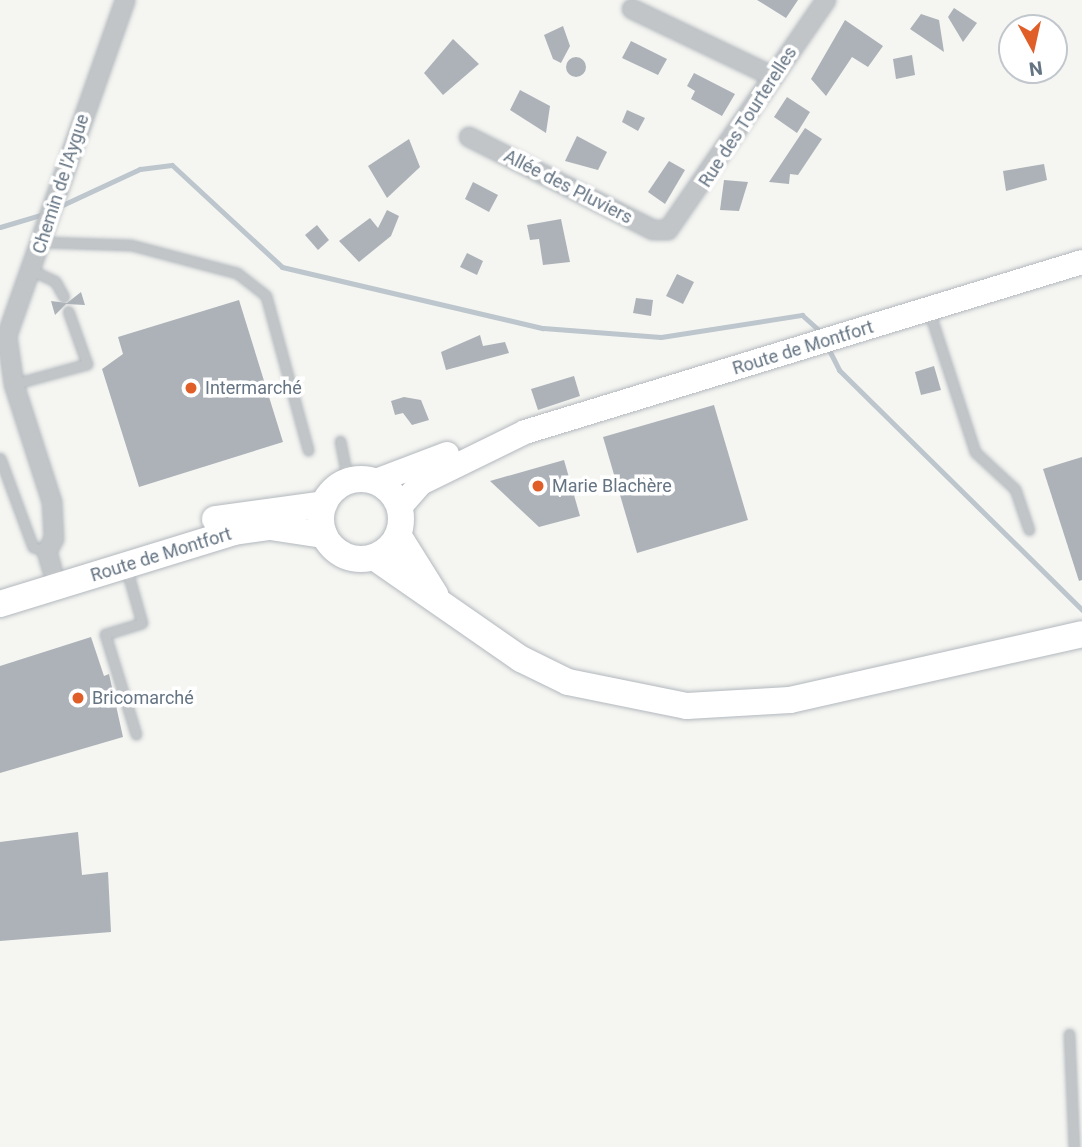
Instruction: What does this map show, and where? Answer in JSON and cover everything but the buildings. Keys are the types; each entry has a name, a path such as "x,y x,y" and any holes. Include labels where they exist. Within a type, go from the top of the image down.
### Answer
{"main road":[{"name":"Route de Montfort","path":"376,481 490,438 525,432 1082,262"},
{"name":"Route de Montfort","path":"400,507 421,483 525,432"},
{"path":"447,609 398,535 400,507 376,481 348,481 324,504 324,535 345,556 374,557 488,641 568,682 687,706 790,700 1080,634"},
{"name":"Route de Montfort","path":"0,586 49,560 223,517 324,504"},
{"name":"Route de Montfort","path":"0,604 234,532 270,527 324,535"},
{"path":"374,557 398,535"}],"street":[{"name":"Chemin de l'Aygue","path":"49,560 54,539 52,502 14,384 7,336 54,213 54,194 125,0"},
{"name":"Rue des Tourterelles","path":"668,230 826,0"},
{"path":"632,9 774,77"},
{"name":"Allée des Pluviers","path":"470,137 653,230 668,230"}],"lane":[{"path":"43,242 131,245 237,274 266,296 308,450"},
{"path":"31,270 55,282 64,297"},
{"path":"929,309 975,452 1015,489 1029,530"},
{"path":"14,384 87,364 68,311"},
{"path":"340,441 348,481"},
{"path":"0,458 4,484 33,547 49,560"},
{"path":"125,565 142,623 106,634 136,734"},
{"path":"1069,1034 1074,1147"}],"waterway":[{"path":"56,208 140,169 172,165 282,267 543,328 661,337 802,315 823,334"},
{"path":"0,227 44,214"},
{"path":"827,346 839,370 1082,610"}],"place":[{"name":"Intermarché","path":"191,388"},
{"name":"Marie Blachère","path":"538,486"},
{"name":"Bricomarché","path":"78,698"}]}
